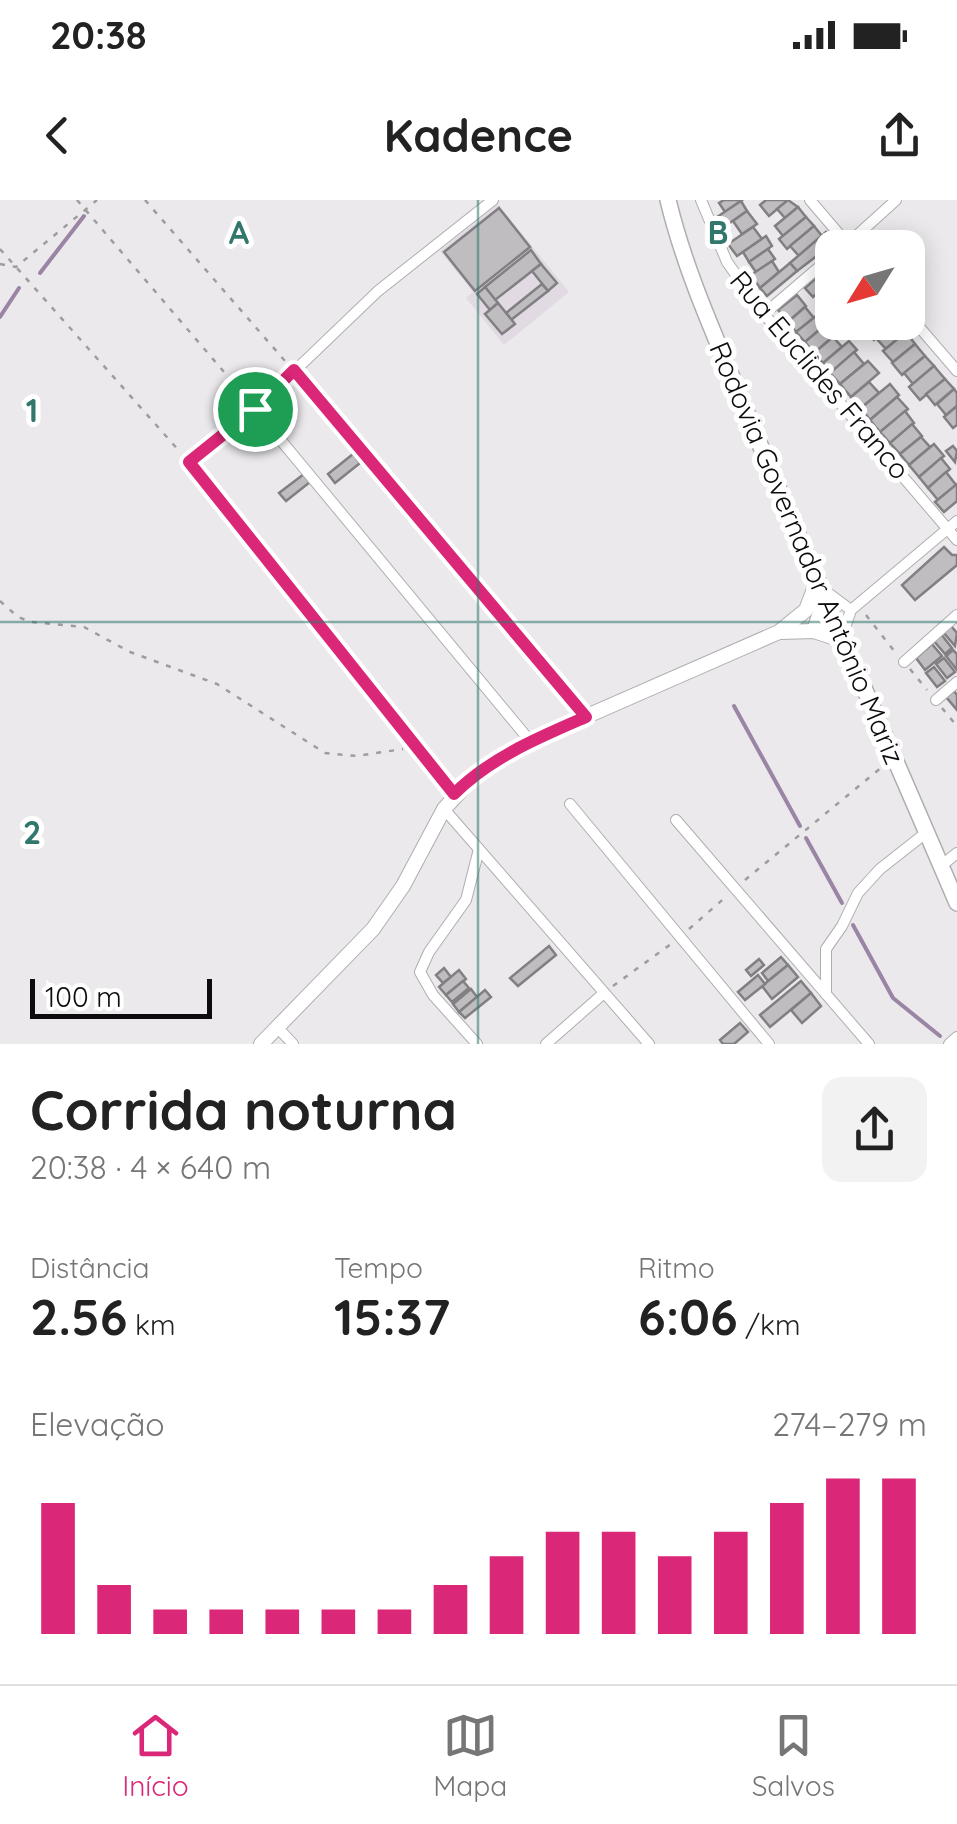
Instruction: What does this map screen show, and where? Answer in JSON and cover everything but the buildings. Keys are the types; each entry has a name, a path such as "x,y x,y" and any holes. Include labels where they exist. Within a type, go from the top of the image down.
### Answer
{"highway":[{"name":"Rodovia Governador Antônio Mariz","path":"670,208 710,322 816,584 957,903"}],"main road":[{"path":"813,619 816,584"},
{"path":"261,1044 380,920 444,809 476,774 530,741 813,619"},
{"path":"813,619 841,640"}],"street":[{"path":"454,794 189,462 255,409 378,291 492,200"},
{"path":"659,200 670,208"},
{"name":"Rua Euclides Franco","path":"702,200 727,262 764,314 952,525 957,540"},
{"path":"810,200 834,230"},
{"path":"864,230 896,200"},
{"path":"764,314 815,270"},
{"path":"925,334 957,371"},
{"path":"294,370 586,717"},
{"path":"255,409 530,741"},
{"path":"841,640 852,610 952,525"},
{"path":"816,584 852,610"},
{"path":"904,662 957,615"},
{"path":"936,700 957,682"},
{"path":"570,804 769,1044"},
{"path":"444,809 650,1044"},
{"path":"676,820 869,1044"},
{"path":"826,994 826,949 858,893 880,869 926,832"},
{"path":"477,1044 433,995 420,972 429,952 466,900 479,849"},
{"path":"941,866 957,853"},
{"path":"546,1044 604,993"},
{"path":"278,1027 292,1044"},
{"path":"949,1044 957,1037"}],"path":[{"path":"78,200 255,409"},
{"path":"0,264 16,266 98,200"},
{"path":"145,200 294,370"},
{"path":"0,249 189,462"},
{"path":"0,602 31,622 84,627 130,652 217,684 324,753 356,756 418,746"},
{"path":"734,889 893,758"}],"shaded area":[{"path":"498,204 569,292 504,345 466,298 473,292 440,251"}],"waterway":[{"path":"40,273 84,216"},
{"path":"0,317 19,288"},
{"path":"734,706 800,826"},
{"path":"806,838 842,903"},
{"path":"853,925 893,998 940,1036"}],"route":[{"path":"294,370 586,717 522,746 476,774 454,794 189,462 255,409 294,370"}]}
